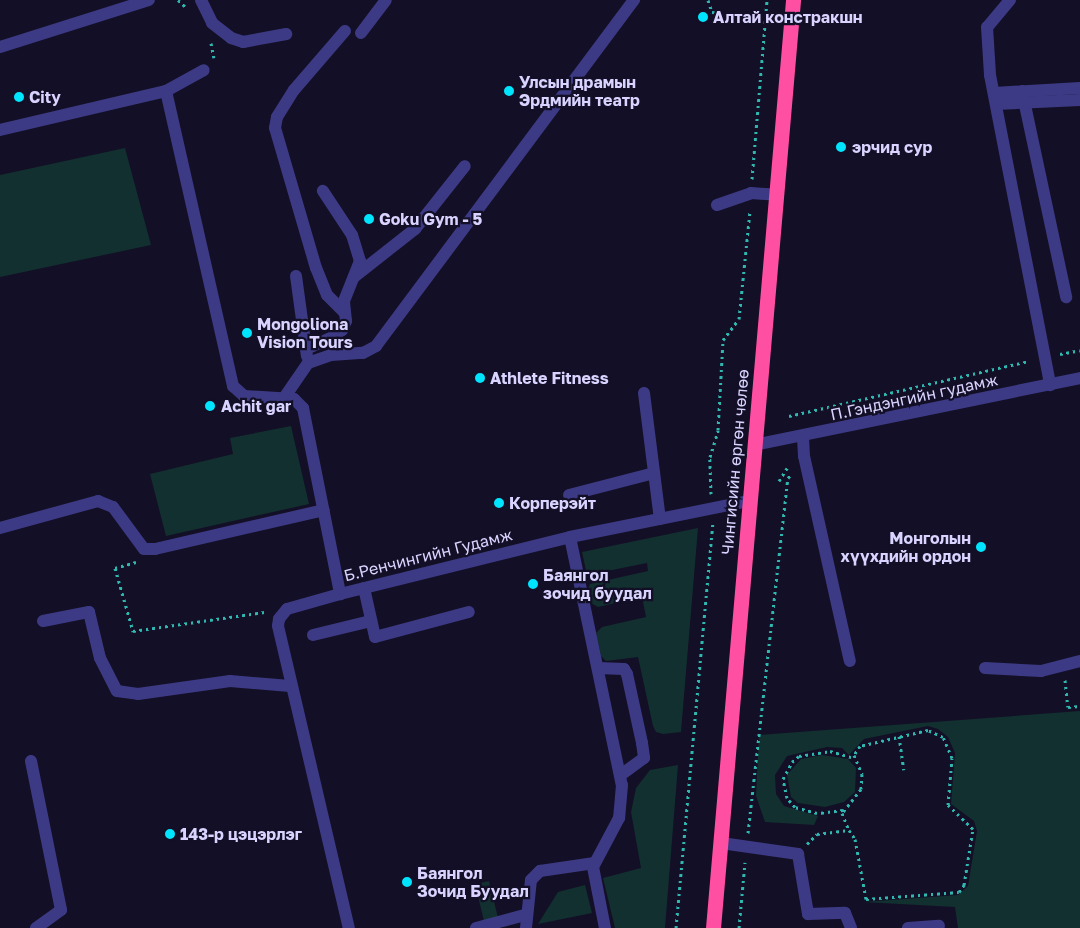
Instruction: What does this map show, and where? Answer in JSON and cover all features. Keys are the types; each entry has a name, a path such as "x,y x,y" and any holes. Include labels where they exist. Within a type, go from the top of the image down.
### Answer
{"highway":[{"name":"Чингисийн өргөн чөлөө","path":"713,928 793,0"}],"street":[{"path":"0,47 149,0"},
{"path":"201,0 212,23 231,38 243,42 286,34"},
{"path":"361,33 386,0"},
{"path":"166,91 233,386 244,396 284,398 308,363 331,355 363,353 376,346 634,0"},
{"path":"1010,0 987,27 995,99 1050,384"},
{"path":"344,312 327,295 316,268 275,128 277,117 294,90 345,31"},
{"path":"0,130 166,91 204,70"},
{"path":"995,99 1023,97 1080,88"},
{"path":"1023,97 1080,100"},
{"path":"1023,97 1066,297"},
{"path":"354,278 415,229 465,166"},
{"path":"306,349 331,338 342,330 346,321 344,301 360,260 359,251 323,191"},
{"path":"717,205 751,193 777,196"},
{"path":"296,276 308,363"},
{"name":"П.Гэндэнгийн гудамж","path":"754,445 803,437 1080,378"},
{"path":"644,393 660,519"},
{"name":"Б.Ренчингийн Гудамж","path":"284,398 294,398 303,408 340,594 570,536 711,510 749,501"},
{"path":"803,437 804,456 850,661"},
{"path":"569,495 654,473"},
{"path":"0,528 98,501 113,506 144,549 155,549 324,510"},
{"path":"570,536 620,775 622,796 618,818 594,863 593,877 605,928"},
{"path":"364,588 375,638 469,612"},
{"path":"340,594 287,609 279,619 278,626 290,686 349,928"},
{"path":"42,621 89,612 100,658 117,691 138,694 230,681 290,686"},
{"path":"313,635 371,621"},
{"path":"986,668 1041,671 1064,667 1080,661"},
{"path":"598,668 624,669 642,743 644,758 637,766 620,775"},
{"path":"31,761 61,910 36,928"},
{"path":"721,843 747,845 798,854 808,914 845,913 851,928"},
{"path":"476,928 526,922 531,880 540,870 594,863"},
{"path":"908,928 939,926"}],"path":[{"path":"708,0 712,12 765,17"},
{"path":"676,928 713,521 710,458 718,430 723,340 740,319 767,0"},
{"path":"789,416 1080,350"},
{"path":"739,928 788,478 804,456"},
{"path":"143,560 115,568 133,631 287,609"},
{"path":"1064,667 1068,707 1080,706"},
{"path":"843,810 855,839 866,899 954,894 962,889 974,829 948,805 951,749 936,732 899,736 864,744 854,758"},
{"path":"899,736 904,770"},
{"path":"830,751 854,758 862,774 861,789 843,810 817,813 795,807 787,798 782,779 792,762 800,756 830,751"},
{"path":"798,854 817,834 850,830"}],"green space":[{"path":"125,148 151,245 0,277 0,175"},
{"path":"291,426 309,504 166,536 150,474 233,454 230,438"},
{"path":"698,528 681,732 663,734 656,732 653,726 638,657 606,661 601,656 596,633 602,627 646,617 642,597 598,607 591,603 588,589 590,584 648,571 647,563 587,575 582,552"},
{"path":"1080,711 1080,928 958,928 955,907 863,902 958,895 968,886 977,831 974,821 951,804 955,753 948,737 938,729 928,726 864,739 849,755 842,748 827,747 787,756 775,775 776,794 784,806 818,816 814,825 765,822 756,796 759,735"},
{"path":"822,755 848,759 856,768 855,792 844,802 825,807 798,803 791,797 787,775 801,759"},
{"path":"678,765 665,928 615,928 603,878 641,868 631,812 636,788 650,770"},
{"path":"489,881 498,918 484,921 475,884"},
{"path":"585,885 592,913 538,924 558,892"}],"place":[{"name":"Алтай констракшн","path":"703,17"},
{"name":"Улсын драмын Эрдмийн театр","path":"509,91"},
{"name":"City","path":"19,97"},
{"name":"эрчид сур","path":"841,147"},
{"name":"Goku Gym - 5","path":"369,219"},
{"name":"Mongoliona Vision Tours","path":"247,333"},
{"name":"Athlete Fitness","path":"480,378"},
{"name":"Achit gar","path":"210,406"},
{"name":"Корперэйт","path":"499,503"},
{"name":"Монголын хүүхдийн ордон","path":"981,547"},
{"name":"Баянгол зочид буудал","path":"533,584"},
{"name":"143-р цэцэрлэг","path":"170,834"},
{"name":"Баянгол Зочид Буудал","path":"407,882"}]}
